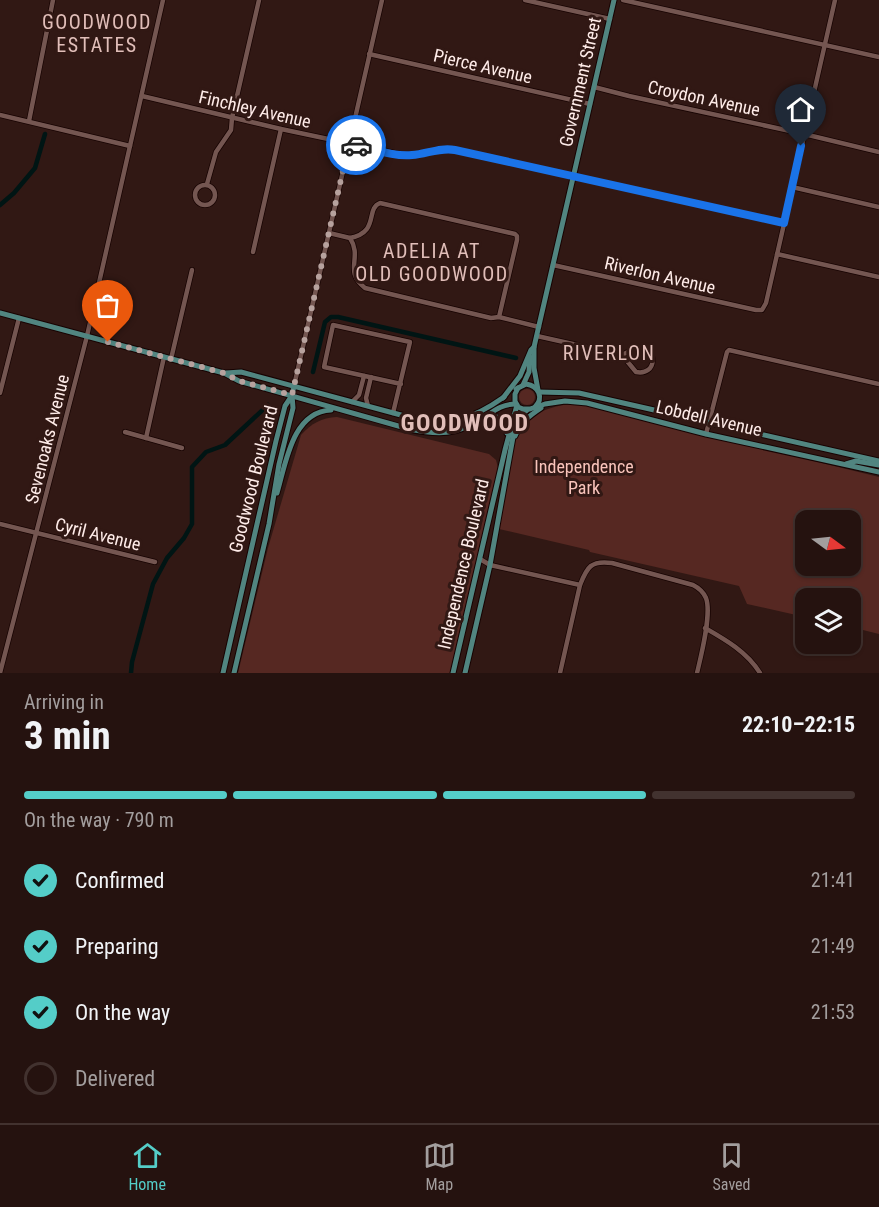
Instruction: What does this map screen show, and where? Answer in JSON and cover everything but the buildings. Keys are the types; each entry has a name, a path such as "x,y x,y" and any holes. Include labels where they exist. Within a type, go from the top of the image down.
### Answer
{"main road":[{"name":"Government Street","path":"538,391 534,347 614,0"},
{"path":"0,313 224,373 239,381 409,429 438,434 462,430 502,406 517,404"},
{"name":"Government Street","path":"520,386 529,372 531,350 534,347"},
{"path":"503,398 520,376 530,356"},
{"path":"224,373 241,372 412,418 441,422 460,420 482,412 520,386 533,385 538,391 540,401 517,420 512,446"},
{"path":"536,380 548,392"},
{"path":"292,395 294,386"},
{"path":"507,441 517,404 515,394 520,386"},
{"name":"Lobdell Avenue","path":"538,391 579,393 879,463"},
{"name":"Goodwood Boulevard","path":"223,673 276,441 285,406 292,395"},
{"name":"Goodwood Boulevard","path":"234,673 268,524 292,408 292,395"},
{"name":"Lobdell Avenue","path":"530,409 565,401 586,403 706,434 879,472"},
{"path":"517,404 521,408 530,409"},
{"path":"512,446 522,423 545,404"},
{"path":"268,524 295,435 304,421 314,414 326,410 339,410"},
{"path":"484,418 494,416 502,419 507,428 507,441"},
{"path":"409,429 412,418"},
{"path":"460,420 462,430"},
{"path":"276,441 280,447 279,465"},
{"name":"Independence Boulevard","path":"453,673 507,441"},
{"name":"Independence Boulevard","path":"465,673 490,565 512,446"},
{"path":"844,464 856,461 879,463"},
{"path":"231,635 230,656 237,660"}],"street":[{"path":"29,121 53,0"},
{"name":"Sevenoaks Avenue","path":"0,673 87,336 163,0"},
{"path":"207,184 216,152 231,130 259,0"},
{"path":"294,386 382,0"},
{"path":"525,0 610,19"},
{"path":"623,0 879,57"},
{"path":"835,0 777,254 879,277"},
{"name":"Pierce Avenue","path":"369,54 590,104"},
{"name":"Croydon Avenue","path":"594,87 879,152"},
{"name":"Finchley Avenue","path":"142,96 404,155 418,155 449,149 784,223"},
{"path":"0,115 130,146"},
{"path":"253,252 281,129"},
{"path":"207,184 214,190 214,199 212,203 203,205 196,200 195,190 207,184"},
{"path":"792,187 879,207"},
{"path":"329,233 350,238 359,236 367,230 374,206 378,203 516,235 517,240 499,317"},
{"path":"350,238 356,252 355,276 365,288 490,318 499,317 539,327"},
{"name":"Riverlon Avenue","path":"553,265 762,310 766,303 777,254"},
{"path":"146,438 192,270"},
{"path":"0,393 19,318"},
{"path":"393,413 401,384 410,342 333,325 324,367 401,384"},
{"path":"537,336 622,355 646,348 652,354 652,364 646,372 636,372 622,355"},
{"path":"706,434 729,350 879,384"},
{"path":"352,402 359,395 364,376"},
{"path":"368,406 366,398 371,377"},
{"path":"125,432 182,448"},
{"name":"Cyril Avenue","path":"0,524 155,562"},
{"path":"253,540 264,542"},
{"path":"480,559 490,565 580,585"},
{"path":"560,673 580,585 585,572 591,565 602,562 693,585 702,590 707,599 708,612 697,673"},
{"path":"471,597 482,600"},
{"path":"705,628 740,650 760,673"},
{"path":"461,641 472,644"}],"green space":[{"path":"524,389 530,389 535,397 533,403 524,405 519,400 519,394"},
{"name":"Independence Park","path":"581,404 879,477 879,634 861,630 861,588 795,588 795,615 747,604 739,586 499,529 517,436 526,422 547,409"},
{"name":"Independence Park","path":"337,417 489,454 496,460 498,468 452,673 238,673 268,548 301,435 317,422"}],"waterway":[{"path":"0,205 14,193 35,168 45,134"},
{"path":"313,372 325,322 331,317 516,358"},
{"path":"131,673 153,584 167,558 184,538 192,524 192,467 206,452 225,445 268,405"}],"way so far":[{"path":"108,342 224,373 239,381 292,395 349,144 356,145"}],"district":[{"name":"GOODWOOD ESTATES","path":"97,34"},
{"name":"ADELIA AT OLD GOODWOOD","path":"432,262"},
{"name":"RIVERLON","path":"609,353"},
{"name":"GOODWOOD","path":"465,423"}],"route":[{"path":"356,145 404,155 418,155 445,148 784,223 801,146"}]}
